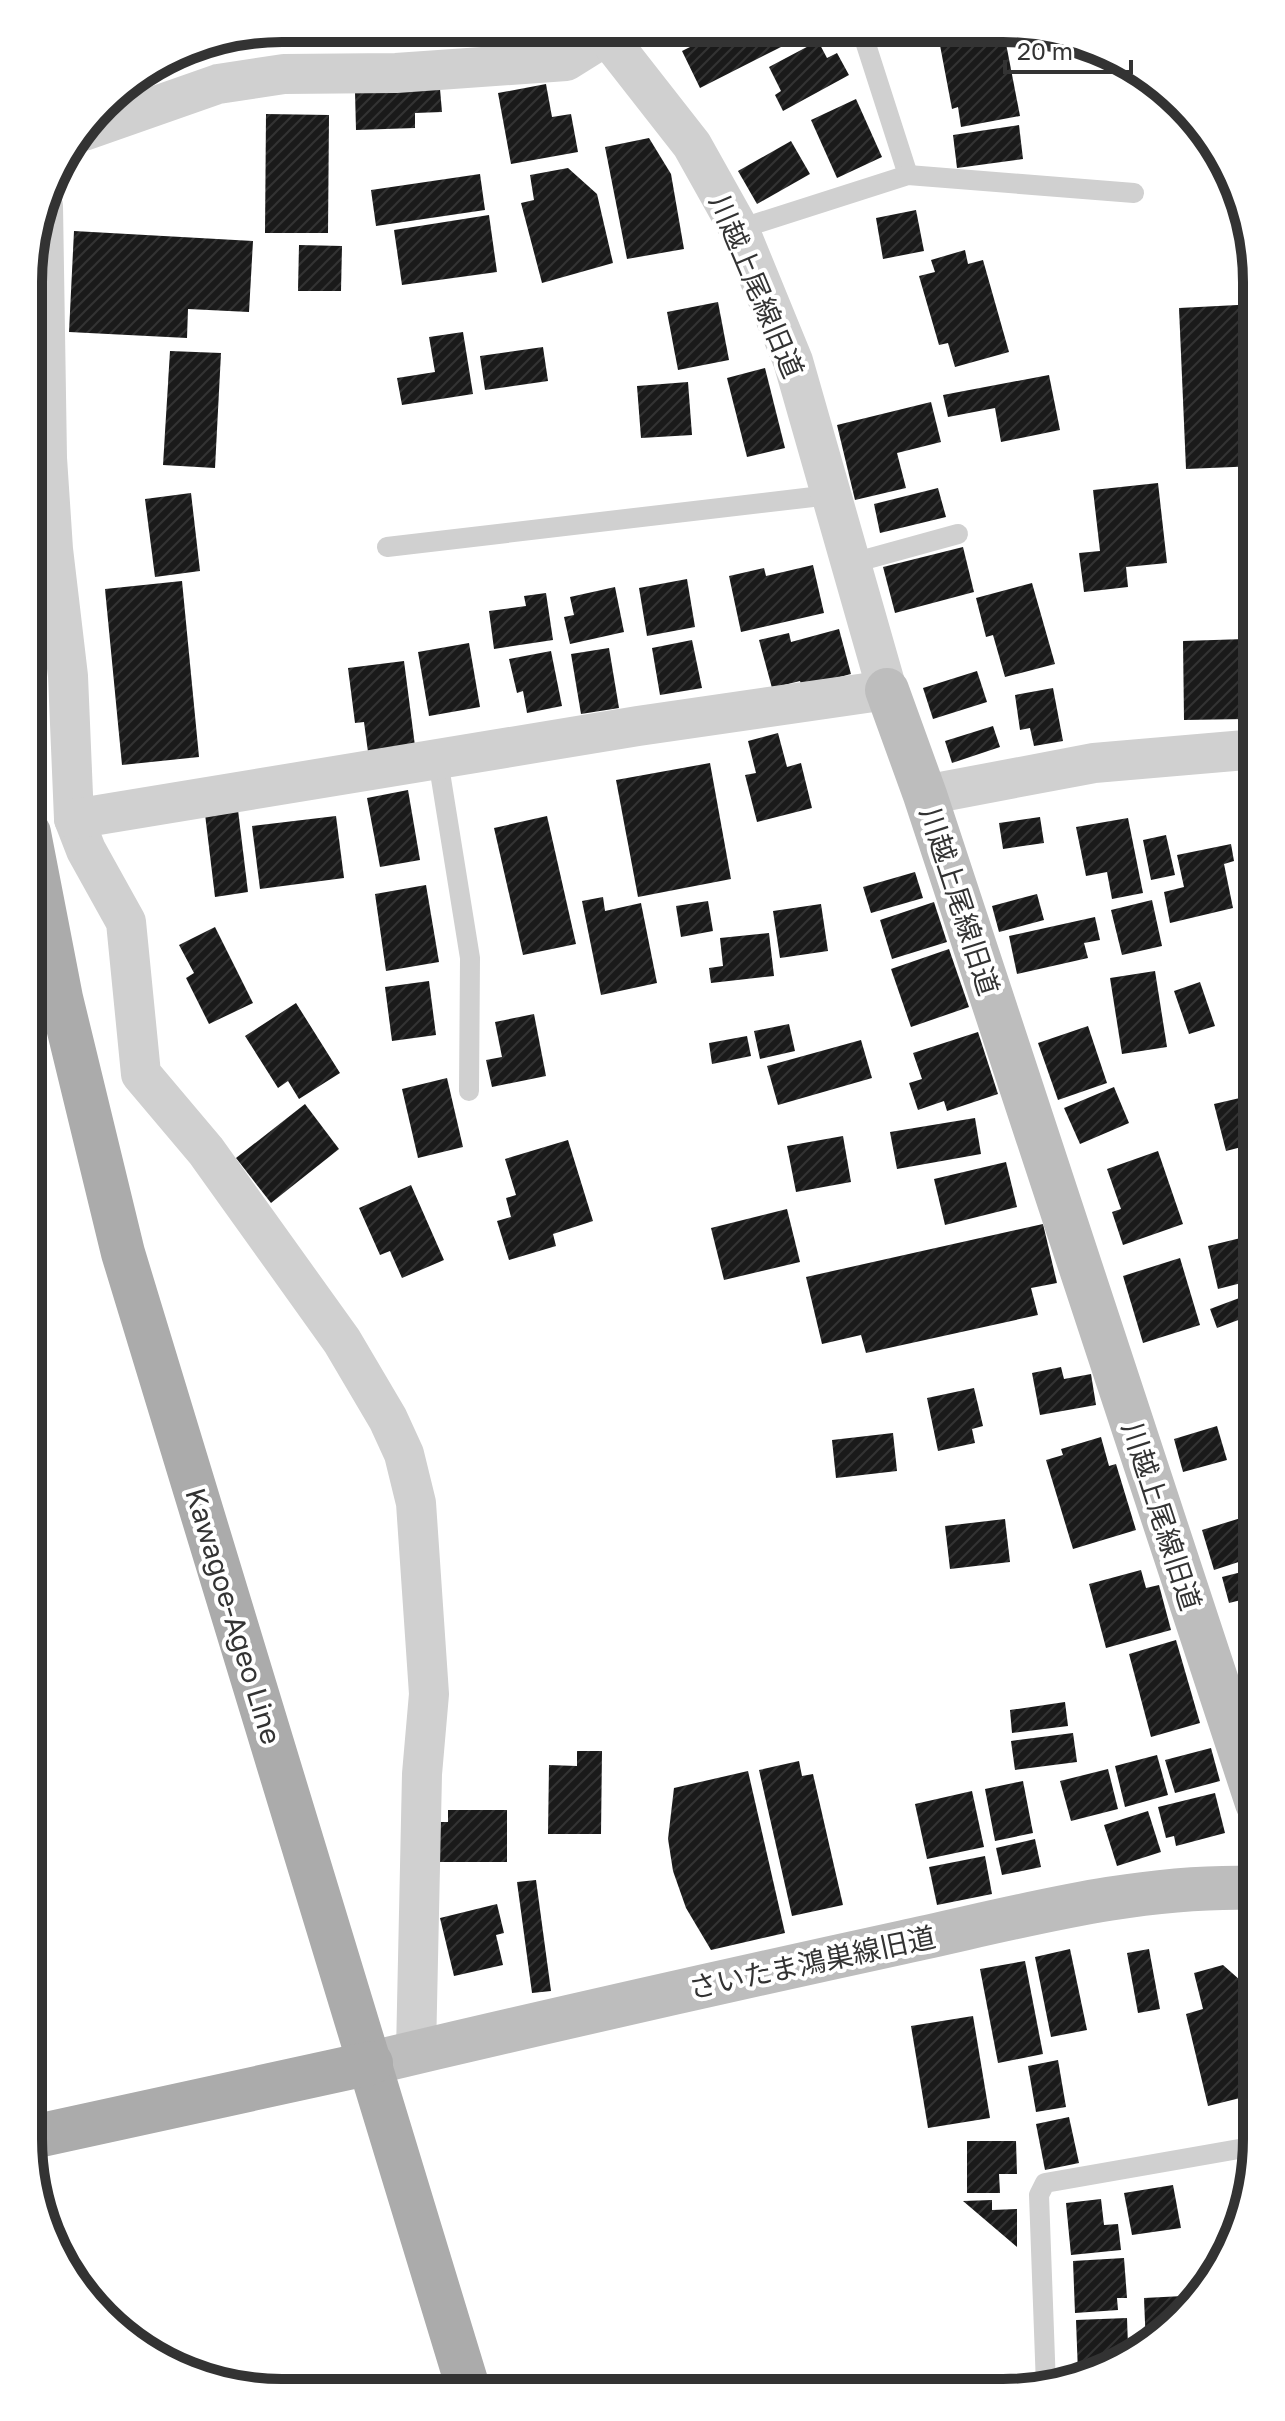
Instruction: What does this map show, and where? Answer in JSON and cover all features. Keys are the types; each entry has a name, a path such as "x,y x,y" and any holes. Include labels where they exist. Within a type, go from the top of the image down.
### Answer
{"main road":[{"name":"Kawagoe-Ageo Line","path":"42,905 90,1124 123,1253 465,2379"},
{"path":"42,2135 371,2063"}],"street":[{"path":"101,125 218,84 284,74 396,73 566,61 591,43"},
{"name":"川越上尾線旧道","path":"611,43 692,145 739,229 793,361 887,690 925,795 1242,1758"},
{"path":"44,255 47,458 80,834 126,922 141,1074 206,1151 315,1298 369,1384 404,1454 416,1503 429,1694 422,1774 416,2052"},
{"path":"80,834 438,760 638,726 887,690"},
{"path":"925,795 1094,763 1243,750"},
{"name":"さいたま鴻巣線旧道","path":"371,2063 636,1999 1103,1900 1203,1887 1242,1888"}],"lane":[{"path":"865,42 908,175"},
{"path":"739,229 908,175 1134,193"},
{"path":"387,547 830,495"},
{"path":"849,564 958,534"},
{"path":"438,760 470,958 469,1091"},
{"path":"42,858 80,834"},
{"path":"1046,2375 1039,2195 1045,2183 1242,2148"}],"building":[{"path":"699,42 779,42 781,47 700,88 682,51"},
{"path":"819,42 827,58 837,53 849,75 783,111 775,95 781,91 769,67"},
{"path":"939,42 1006,42 1020,116 961,127 958,107 952,109"},
{"path":"546,84 552,117 571,114 578,152 511,164 498,93"},
{"path":"440,89 442,112 415,113 415,128 356,130 355,92"},
{"path":"856,99 882,157 837,178 811,120"},
{"path":"266,114 329,115 328,233 265,233"},
{"path":"1019,125 1023,159 957,168 953,135"},
{"path":"649,138 671,174 684,249 627,259 605,147"},
{"path":"791,141 810,174 757,204 738,171"},
{"path":"568,168 597,194 613,263 542,283 521,203 534,200 530,175"},
{"path":"480,174 485,210 376,226 371,190"},
{"path":"916,210 924,251 883,259 876,218"},
{"path":"489,215 497,272 402,285 394,230"},
{"path":"74,231 253,241 249,312 188,309 187,338 69,332"},
{"path":"299,245 342,246 341,291 298,291"},
{"path":"965,250 968,264 983,260 1009,352 955,367 948,343 939,345 919,276 935,272 931,260"},
{"path":"718,302 729,360 678,370 667,312"},
{"path":"1243,305 1243,467 1186,469 1179,308"},
{"path":"463,332 473,394 402,405 397,378 435,372 429,337"},
{"path":"543,347 548,381 485,390 480,356"},
{"path":"170,351 221,353 215,468 163,465"},
{"path":"765,368 785,448 747,457 727,378"},
{"path":"1049,375 1060,430 1001,442 995,408 948,417 943,395"},
{"path":"688,382 692,435 641,438 637,386"},
{"path":"931,402 941,442 897,453 906,488 855,500 837,425"},
{"path":"1158,483 1167,563 1126,567 1128,587 1084,592 1079,553 1100,551 1093,490"},
{"path":"938,488 946,517 880,533 874,504"},
{"path":"191,493 200,571 155,577 145,499"},
{"path":"963,547 974,592 895,613 883,567"},
{"path":"813,565 824,613 741,632 729,576 764,568 766,576"},
{"path":"687,579 695,627 647,636 639,588"},
{"path":"182,581 199,757 122,765 105,589"},
{"path":"1032,583 1055,664 1005,677 993,635 986,637 976,598"},
{"path":"615,587 624,632 570,644 564,617 574,615 570,597"},
{"path":"546,593 553,640 494,649 489,611 526,606 524,596"},
{"path":"839,629 851,674 802,687 800,681 772,688 759,640 789,633 791,642"},
{"path":"1243,639 1243,719 1184,720 1183,641"},
{"path":"692,640 702,688 660,695 652,648"},
{"path":"469,643 480,707 429,716 418,652"},
{"path":"609,648 619,708 581,714 571,654"},
{"path":"551,651 562,706 527,713 523,691 517,693 509,659"},
{"path":"404,661 415,746 368,752 364,722 355,723 348,668"},
{"path":"977,671 987,702 933,719 923,688"},
{"path":"1053,688 1063,741 1034,746 1030,728 1020,730 1015,695"},
{"path":"993,726 1000,747 952,763 945,741"},
{"path":"778,733 787,767 801,763 812,808 757,822 745,775 756,773 748,741"},
{"path":"710,763 731,879 638,897 616,780"},
{"path":"408,790 420,860 380,867 367,798"},
{"path":"238,810 248,892 215,897 205,814"},
{"path":"336,816 344,878 260,889 252,826"},
{"path":"547,816 576,944 523,955 494,828"},
{"path":"1040,817 1044,843 1003,849 999,823"},
{"path":"1128,818 1143,893 1112,899 1107,872 1086,876 1076,827"},
{"path":"1166,835 1175,875 1151,880 1143,840"},
{"path":"1231,844 1234,861 1224,864 1233,908 1170,923 1164,892 1184,887 1177,855"},
{"path":"915,872 923,898 871,913 863,887"},
{"path":"426,885 439,962 386,971 375,894"},
{"path":"1037,894 1044,920 999,932 992,906"},
{"path":"603,897 605,911 641,903 657,983 601,995 582,901"},
{"path":"1152,900 1162,946 1122,955 1111,910"},
{"path":"708,901 713,931 681,937 676,906"},
{"path":"934,902 947,942 892,959 880,920"},
{"path":"821,904 828,951 780,958 773,911"},
{"path":"1095,917 1100,940 1084,943 1088,958 1017,974 1009,936"},
{"path":"215,927 253,1003 209,1024 186,978 194,973 179,945"},
{"path":"769,933 774,976 711,983 709,968 723,966 720,938"},
{"path":"949,949 969,1007 911,1027 891,969"},
{"path":"1155,971 1167,1047 1122,1054 1110,978"},
{"path":"429,981 436,1035 392,1041 385,987"},
{"path":"1200,982 1215,1026 1189,1034 1174,991"},
{"path":"296,1003 340,1073 299,1099 288,1081 278,1088 245,1036"},
{"path":"534,1014 546,1076 492,1087 486,1060 502,1057 495,1022"},
{"path":"789,1024 795,1051 760,1059 754,1031"},
{"path":"1088,1026 1107,1083 1058,1100 1038,1043"},
{"path":"978,1032 998,1094 947,1111 944,1101 918,1110 909,1083 922,1079 913,1053"},
{"path":"747,1036 751,1056 712,1064 709,1043"},
{"path":"861,1040 872,1078 778,1105 767,1066"},
{"path":"447,1078 463,1147 418,1158 402,1089"},
{"path":"1114,1087 1129,1123 1080,1144 1064,1108"},
{"path":"1243,1097 1243,1147 1226,1151 1214,1104"},
{"path":"305,1104 339,1149 271,1203 236,1158"},
{"path":"975,1118 981,1154 897,1169 890,1132"},
{"path":"843,1136 851,1182 796,1192 787,1146"},
{"path":"568,1140 593,1221 553,1234 556,1246 509,1260 497,1221 511,1217 506,1198 516,1195 505,1159"},
{"path":"1158,1151 1183,1224 1123,1245 1112,1212 1121,1209 1107,1169"},
{"path":"1006,1162 1017,1207 945,1225 934,1179"},
{"path":"411,1185 444,1260 402,1278 390,1251 380,1255 359,1208"},
{"path":"787,1209 800,1262 724,1280 711,1228"},
{"path":"1043,1224 1057,1283 1031,1288 1038,1315 866,1353 861,1335 822,1344 806,1277"},
{"path":"1242,1238 1242,1283 1218,1289 1208,1246"},
{"path":"1180,1258 1200,1325 1143,1343 1123,1276"},
{"path":"1242,1297 1242,1318 1217,1328 1210,1309"},
{"path":"1061,1367 1064,1379 1091,1374 1096,1405 1040,1415 1032,1373"},
{"path":"974,1388 983,1426 972,1429 975,1443 938,1451 927,1398"},
{"path":"1217,1426 1227,1460 1183,1472 1174,1439"},
{"path":"893,1433 897,1471 836,1478 832,1440"},
{"path":"1101,1437 1109,1466 1116,1464 1136,1530 1073,1549 1046,1460 1063,1455 1061,1449"},
{"path":"1242,1518 1242,1561 1214,1570 1202,1530"},
{"path":"1005,1519 1010,1562 950,1569 945,1526"},
{"path":"1141,1570 1146,1588 1159,1585 1171,1630 1106,1648 1089,1584"},
{"path":"1242,1572 1242,1600 1229,1603 1222,1577"},
{"path":"1176,1640 1200,1723 1151,1737 1129,1654"},
{"path":"1065,1702 1068,1726 1012,1733 1010,1710"},
{"path":"1073,1733 1077,1762 1015,1770 1011,1741"},
{"path":"1211,1748 1220,1781 1175,1793 1165,1760"},
{"path":"577,1751 602,1751 601,1834 548,1834 549,1765 577,1766"},
{"path":"1157,1755 1168,1795 1125,1807 1115,1766"},
{"path":"799,1761 802,1776 813,1774 843,1905 792,1916 759,1770"},
{"path":"1108,1769 1118,1809 1071,1821 1060,1781"},
{"path":"748,1771 785,1933 711,1950 686,1908 673,1871 668,1839 674,1788"},
{"path":"1023,1781 1033,1833 995,1841 985,1789"},
{"path":"972,1791 984,1847 927,1859 915,1804"},
{"path":"1215,1793 1225,1833 1176,1846 1174,1836 1166,1838 1158,1807"},
{"path":"448,1810 507,1810 507,1862 437,1862 437,1822 448,1822"},
{"path":"1148,1811 1161,1852 1117,1866 1104,1825"},
{"path":"1035,1839 1041,1867 1002,1875 996,1848"},
{"path":"985,1856 992,1894 937,1905 929,1867"},
{"path":"536,1880 551,1991 532,1993 517,1882"},
{"path":"497,1904 504,1933 496,1935 503,1965 454,1976 440,1918"},
{"path":"1070,1949 1087,2030 1051,2037 1035,1957"},
{"path":"1149,1949 1160,2009 1138,2013 1127,1953"},
{"path":"1025,1961 1043,2054 998,2063 980,1969"},
{"path":"1223,1965 1242,1982 1242,2097 1208,2106 1186,2014 1203,2009 1194,1973"},
{"path":"973,2016 990,2118 928,2128 911,2026"},
{"path":"1058,2060 1066,2107 1036,2112 1028,2066"},
{"path":"1069,2117 1079,2163 1045,2170 1036,2124"},
{"path":"967,2141 1016,2141 1017,2174 999,2174 1000,2193 967,2193"},
{"path":"1173,2185 1181,2228 1132,2235 1124,2193"},
{"path":"1101,2199 1104,2225 1118,2224 1121,2250 1071,2255 1066,2203"},
{"path":"992,2200 992,2210 1017,2209 1017,2247 963,2201"},
{"path":"1124,2258 1127,2298 1117,2298 1118,2310 1075,2313 1073,2261"},
{"path":"1183,2296 1183,2297 1145,2332 1144,2298"},
{"path":"1127,2318 1128,2343 1116,2346 1116,2350 1109,2354 1078,2367 1076,2320"}]}
